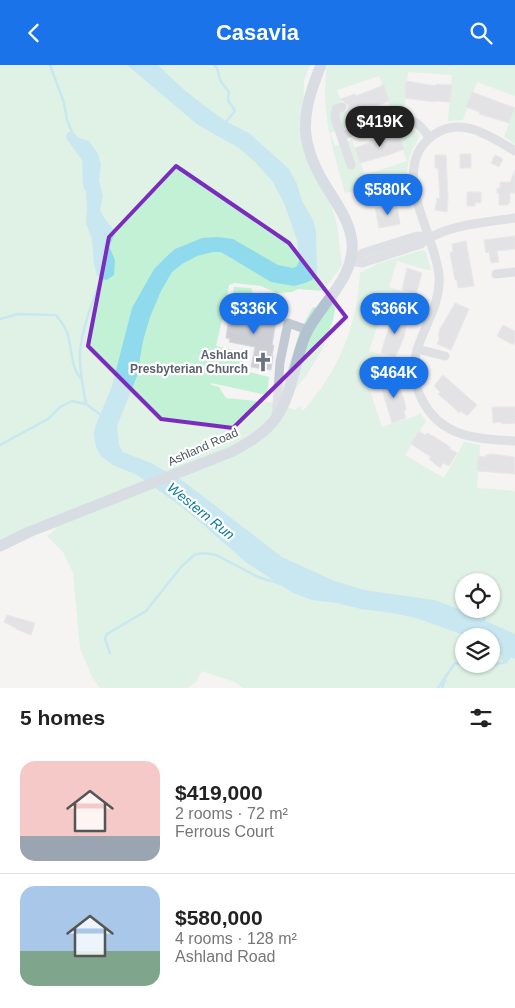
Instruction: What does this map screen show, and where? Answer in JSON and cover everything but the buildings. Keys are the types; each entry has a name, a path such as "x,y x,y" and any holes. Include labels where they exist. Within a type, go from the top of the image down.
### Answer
{"main road":[{"path":"321,65 306,114 306,142 314,164 349,227 352,244 351,261"},
{"name":"Ashland Road","path":"0,546 38,528 245,445 264,431 276,418 288,395 302,343 308,330 344,277 351,261"}],"street":[{"path":"342,107 336,109 335,118 351,165"},
{"path":"341,136 387,120 399,118 413,121 420,125 430,138"},
{"path":"515,151 482,132 471,128 451,128 440,131 422,146 417,156 414,178 418,207 438,267 439,287 434,310 417,349 414,367 416,385 424,405 446,427 468,436 515,441"},
{"path":"351,261 363,253 417,235 429,237 465,226 515,218"},
{"path":"496,275 515,272"},
{"path":"276,418 280,362 288,323 308,330"},
{"path":"417,349 445,356"}],"highlighted area":[{"path":"176,166 289,243 346,317 233,428 161,419 88,346 109,237"}],"green space":[{"path":"0,65 310,65 304,80 303,113 337,224 342,265 323,291 298,289 292,292 277,293 261,286 235,283 229,285 227,297 233,294 234,287 251,288 253,299 247,309 233,307 229,320 222,320 216,346 243,352 241,370 269,377 267,395 211,383 211,385 219,387 226,398 278,403 295,410 300,406 303,411 327,380 344,347 355,311 360,273 377,264 422,250 426,252 431,271 397,261 389,287 430,300 421,320 383,308 369,351 407,361 406,374 368,385 382,427 420,413 426,421 405,455 444,478 464,442 480,445 477,488 515,491 515,688 243,688 235,682 202,671 196,682 187,688 100,688 92,677 80,648 73,573 63,552 47,536 56,529 49,520 0,541"},
{"path":"327,65 515,65 515,96 477,82 463,120 448,121 452,75 408,72 404,112 392,112 379,76 337,90 350,126 330,133 335,146 352,140 365,175 407,161 394,126 408,127 419,134 418,141 410,157 407,179 345,193 332,146 326,115 325,82"},
{"path":"515,107 515,144 504,137"},
{"path":"339,287 333,320 322,350 306,376 292,393 280,396 300,330 313,307 322,310"}],"water":[{"name":"Western Run","path":"127,65 158,65 202,104 227,122 249,133 289,169 297,184 302,201 313,220 316,231 317,273 312,280 294,286 271,282 221,252 197,256 172,272 161,291 150,317 143,341 137,376 117,426 119,445 123,452 151,463 183,481 282,557 332,580 364,590 434,600 455,608 455,618 479,618 515,634 515,659 511,657 506,664 501,659 503,656 500,654 500,628 455,628 455,632 416,618 312,600 293,593 247,563 186,510 137,475 113,465 101,456 96,447 95,427 112,386 132,308 154,269 166,257 175,249 202,238 218,237 233,239 278,265 293,268 297,266 299,261 297,240 284,203 273,182 239,148 198,125"},
{"path":"72,131 79,138 89,141 98,154 101,164 99,180 103,196 100,210 115,231 109,246 115,260 114,275 107,280 101,279 97,275 94,265 92,239 86,223 86,191 83,187 82,160 66,138 67,133"}],"waterway":[{"path":"50,65 72,132"},
{"path":"214,65 217,68 220,80 229,92 228,100 235,111 225,123"},
{"path":"101,415 86,404 80,359 85,324 102,277"},
{"path":"0,319 18,314 56,315 67,332 74,365 78,376 82,380"},
{"path":"0,445 48,419 60,407 72,401 85,404"},
{"path":"110,653 105,639 107,634 146,611 181,567 194,555 203,553 216,555 258,577 281,584"},
{"path":"484,618 484,624"},
{"path":"438,688 455,663 488,666 506,662 507,660"},
{"path":"442,688 445,680"}],"place":[{"name":"Ashland Presbyterian Church","path":"263,362"}]}
